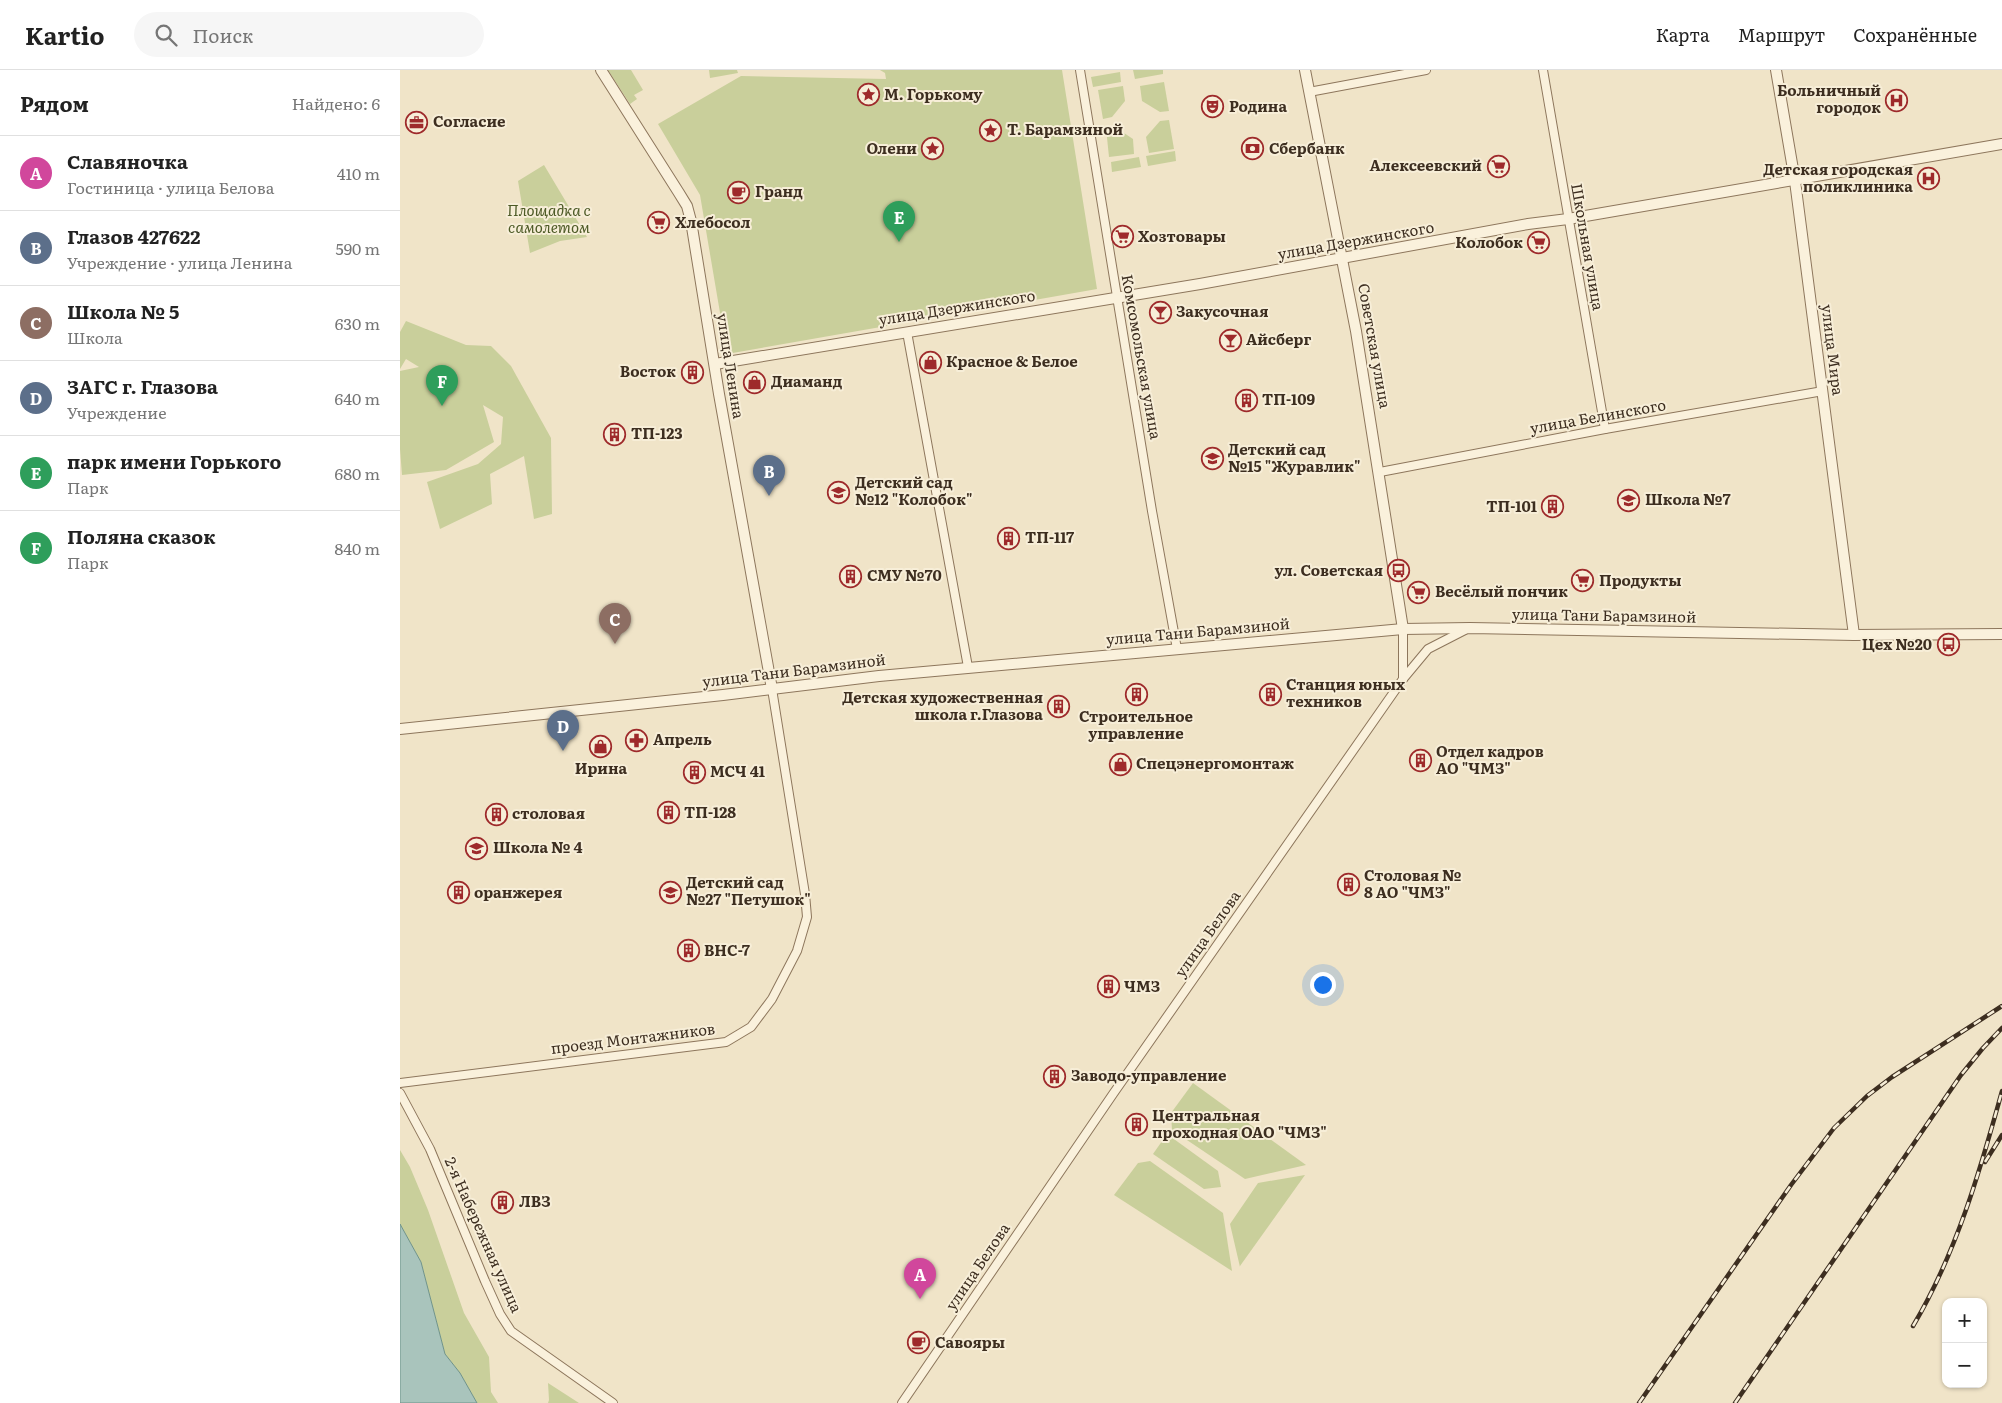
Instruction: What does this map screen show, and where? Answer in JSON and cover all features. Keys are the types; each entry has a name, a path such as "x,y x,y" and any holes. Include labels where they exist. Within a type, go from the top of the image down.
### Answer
{"street":[{"name":"улица Ленина","path":"601,70 687,206 694,234 772,689"},
{"name":"Комсомольская улица","path":"1080,70 1152,511 1177,649"},
{"name":"Советская улица","path":"1306,70 1344,258 1380,472 1403,629"},
{"path":"1309,92 1426,70"},
{"name":"Школьная улица","path":"1543,70 1605,429"},
{"name":"улица Мира","path":"1776,70 1795,180 1854,635"},
{"name":"улица Дзержинского","path":"715,364 1117,297 1528,224 1568,219 2002,144"},
{"path":"908,332 968,667"},
{"name":"улица Белинского","path":"1380,472 1605,429 1822,391"},
{"name":"улица Тани Барамзиной","path":"400,730 968,667 1403,629 1470,628 1854,635 2002,634"},
{"name":"улица Белова","path":"902,1403 1118,1086 1402,678 1428,649 1470,628"},
{"path":"1402,678 1403,629"},
{"name":"проезд Монтажников","path":"400,1083 726,1042 752,1027 772,999 797,950 807,917 805,894 772,689"},
{"name":"2-я Набережная улица","path":"400,1093 430,1148 484,1281 505,1322 511,1330 536,1350 613,1403"}],"green space":[{"path":"608,70 631,70 643,90 634,95 637,99 630,104"},
{"path":"709,70 737,70 738,73 710,78"},
{"path":"880,70 1062,70 1097,289 727,354 700,195 658,124 741,76 886,79 885,73"},
{"path":"1133,70 1163,70 1163,74 1135,79"},
{"path":"1120,72 1121,82 1093,87 1091,77"},
{"path":"1164,82 1169,111 1160,112 1142,101 1140,86"},
{"path":"1123,86 1125,101 1112,117 1103,119 1098,90"},
{"path":"1169,120 1174,149 1149,153 1146,137 1160,121"},
{"path":"1115,127 1133,139 1134,154 1109,157 1106,128"},
{"path":"1175,151 1176,161 1148,166 1146,156"},
{"path":"1139,157 1141,167 1112,172 1111,162"},
{"name":"Площадка с самолетом","path":"544,165 587,237 560,241 530,253 518,181"},
{"path":"406,321 466,345 491,346 511,366 551,438 552,514 534,519 524,456 490,474 492,504 440,529 427,482 478,464 501,444 503,417 483,405 494,442 446,470 402,475 400,371 419,367 406,359 400,369 400,332"},
{"path":"1193,1083 1306,1165 1245,1179 1172,1130 1171,1113"},
{"path":"1167,1134 1218,1171 1221,1187 1204,1189 1153,1154"},
{"path":"400,1150 410,1167 428,1210 464,1313 489,1357 491,1392 498,1403 477,1403 460,1373 445,1354 421,1262 400,1224"},
{"path":"1150,1161 1223,1213 1232,1271 1114,1195 1138,1163"},
{"path":"1305,1175 1240,1267 1230,1224 1258,1183"},
{"path":"548,1383 579,1403 548,1403"}],"water":[{"path":"400,1224 421,1262 445,1354 460,1373 477,1403 400,1403"}],"railway":[{"path":"1639,1403 1791,1185 1834,1128 1867,1096 1892,1077 2002,1006"},
{"path":"1735,1403 1961,1075 2002,1028"},
{"path":"1913,1326 1942,1270 1965,1212 1976,1182 2002,1091"},
{"path":"1985,1162 2002,1135"}],"place":[{"name":"М. Горькому","path":"868,95"},
{"name":"Больничный городок","path":"1897,100"},
{"name":"Родина","path":"1213,107"},
{"name":"Согласие","path":"417,122"},
{"name":"Т. Барамзиной","path":"991,130"},
{"name":"Олени","path":"933,149"},
{"name":"Сбербанк","path":"1253,149"},
{"name":"Алексеевский","path":"1498,166"},
{"name":"Детская городская поликлиника","path":"1929,179"},
{"name":"Гранд","path":"739,192"},
{"name":"Хлебосол","path":"659,223"},
{"name":"Хозтовары","path":"1122,237"},
{"name":"парк имени Горького","path":"899,242"},
{"name":"Колобок","path":"1539,243"},
{"name":"Закусочная","path":"1160,312"},
{"name":"Айсберг","path":"1230,340"},
{"name":"Красное & Белое","path":"930,362"},
{"name":"Восток","path":"692,372"},
{"name":"Диаманд","path":"755,382"},
{"name":"ТП-109","path":"1246,400"},
{"name":"Поляна сказок","path":"442,406"},
{"name":"ТП-123","path":"615,434"},
{"name":"Детский сад №15 \"Журавлик\"","path":"1212,459"},
{"name":"Детский сад №12 \"Колобок\"","path":"839,492"},
{"name":"Глазов 427622","path":"769,496"},
{"name":"Школа №7","path":"1629,500"},
{"name":"ТП-101","path":"1553,507"},
{"name":"ТП-117","path":"1009,538"},
{"name":"ул. Советская","path":"1399,571"},
{"name":"СМУ №70","path":"851,576"},
{"name":"Продукты","path":"1583,581"},
{"name":"Весёлый пончик","path":"1419,592"},
{"name":"Школа № 5","path":"615,644"},
{"name":"Цех №20","path":"1948,645"},
{"name":"Строительное управление","path":"1136,694"},
{"name":"Станция юных техников","path":"1270,694"},
{"name":"Детская художественная школа г.Глазова","path":"1059,707"},
{"name":"Апрель","path":"637,740"},
{"name":"Ирина","path":"601,746"},
{"name":"ЗАГС г. Глазова","path":"563,751"},
{"name":"Отдел кадров АО \"ЧМЗ\"","path":"1420,761"},
{"name":"Спецэнергомонтаж","path":"1120,764"},
{"name":"МСЧ 41","path":"694,772"},
{"name":"ТП-128","path":"668,813"},
{"name":"столовая","path":"496,814"},
{"name":"Школа № 4","path":"477,848"},
{"name":"Столовая № 8 АО \"ЧМЗ\"","path":"1348,885"},
{"name":"Детский сад №27 \"Петушок\"","path":"670,892"},
{"name":"оранжерея","path":"458,893"},
{"name":"ВНС-7","path":"688,951"},
{"name":"ЧМЗ","path":"1108,987"},
{"name":"Заводо-управление","path":"1055,1076"},
{"name":"Центральная проходная ОАО \"ЧМЗ\"","path":"1136,1125"},
{"name":"ЛВЗ","path":"503,1202"},
{"name":"Славяночка","path":"920,1299"},
{"name":"Савояры","path":"919,1343"}]}
